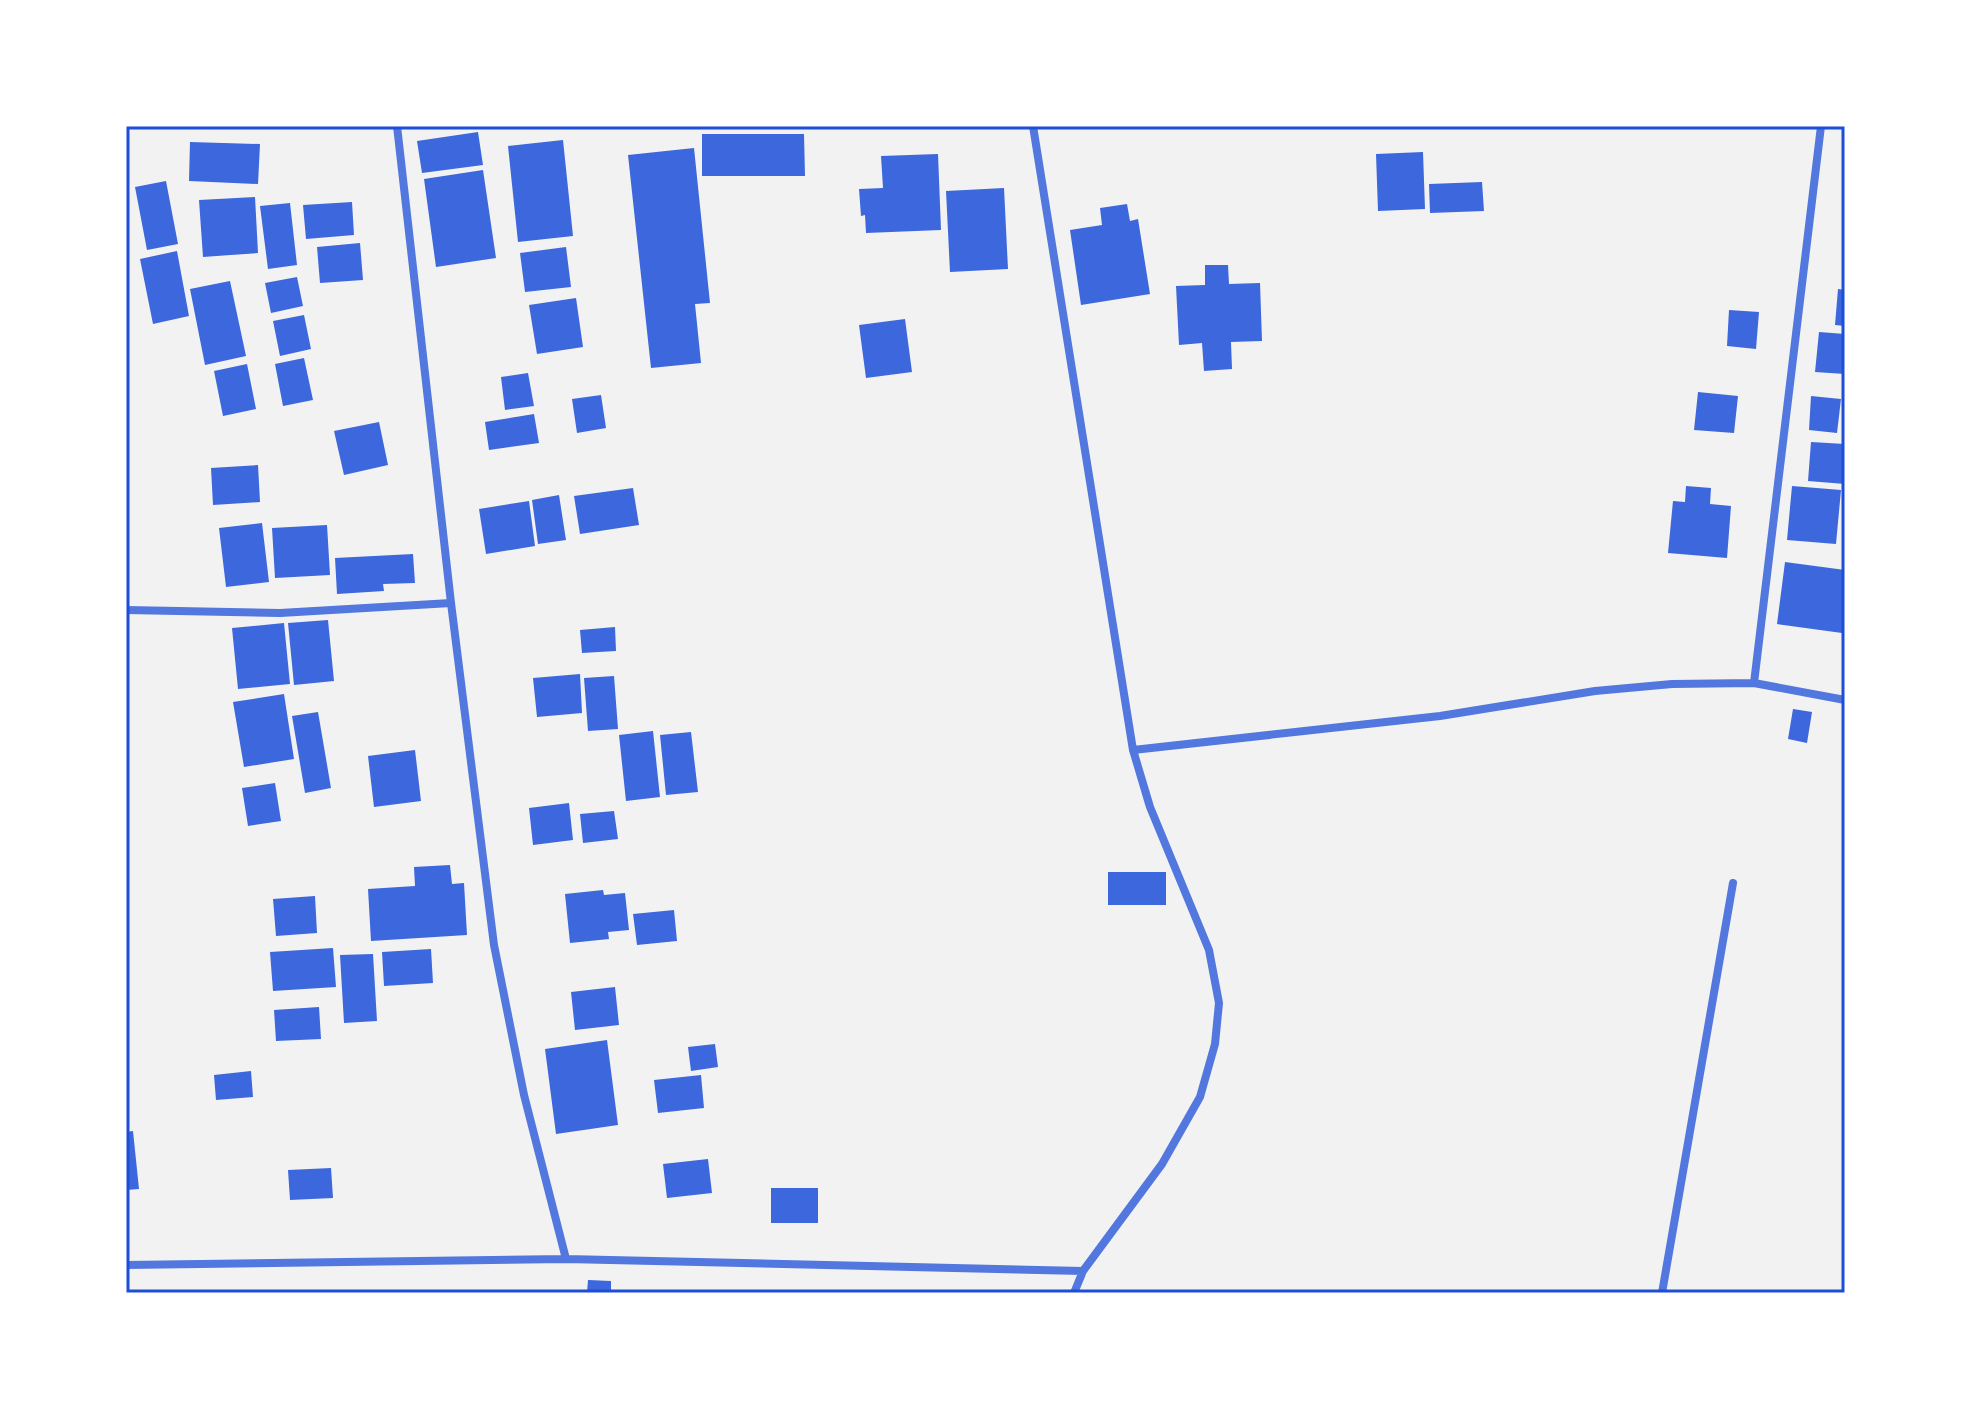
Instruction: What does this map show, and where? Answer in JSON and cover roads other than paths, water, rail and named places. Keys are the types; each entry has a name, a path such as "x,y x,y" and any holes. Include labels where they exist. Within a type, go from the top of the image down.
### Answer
{"street":[{"path":"397,126 451,603 494,945 524,1095 566,1259"},
{"path":"1033,126 1133,750 1150,807 1209,950 1219,1003 1215,1044 1200,1097 1162,1164 1083,1271 1074,1293"},
{"path":"1754,683 1821,126"},
{"path":"126,610 280,613 451,603"},
{"path":"1133,750 1440,716 1595,691 1672,684 1754,683 1845,700"},
{"path":"1662,1293 1733,883"},
{"path":"126,1265 566,1259 1083,1271"}]}
